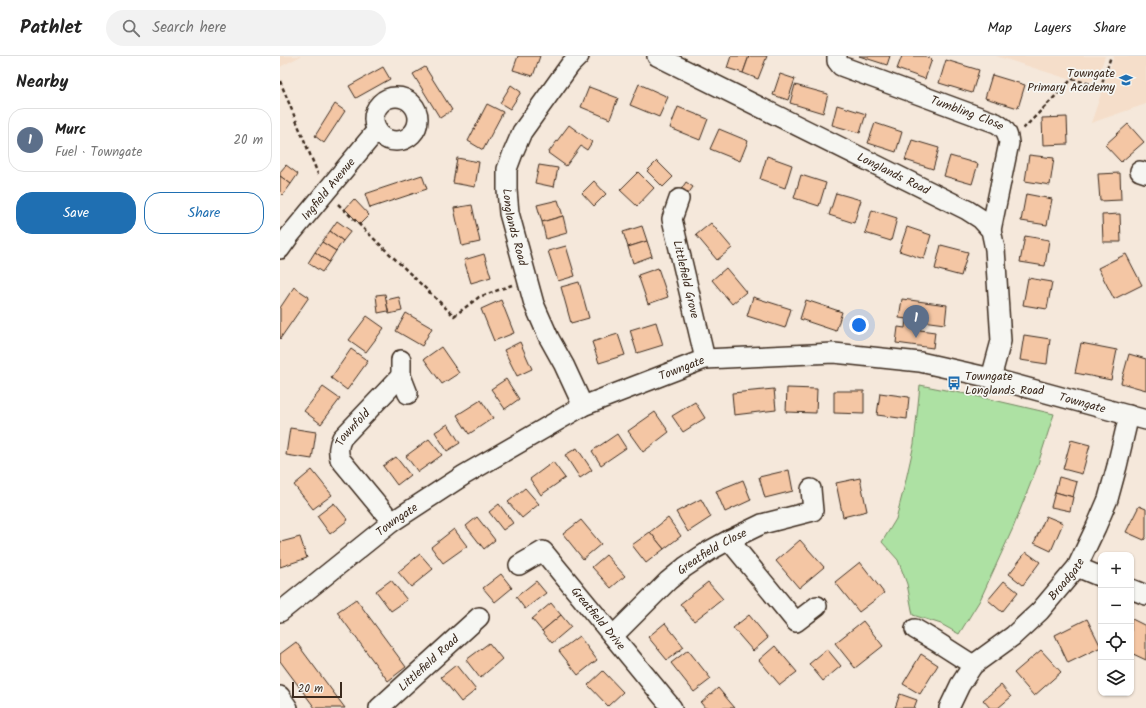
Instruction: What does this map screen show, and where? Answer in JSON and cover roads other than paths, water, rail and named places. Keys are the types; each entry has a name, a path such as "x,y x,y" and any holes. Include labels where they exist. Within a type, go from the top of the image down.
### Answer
{"street":[{"name":"Longlands Road","path":"579,56 570,65 522,132 507,169 507,190 510,213 534,304 549,338 564,365 583,406"},
{"name":"Longlands Road","path":"657,56 967,210 981,220 991,230"},
{"name":"Tumbling Close","path":"837,56 837,61 841,66 996,123 1004,128 1008,134 1009,143 991,230"},
{"name":"Ingfield Avenue","path":"280,249 290,234 377,130"},
{"name":"Littlefield Grove","path":"679,199 672,219 705,359"},
{"path":"991,230 995,249 1001,341 991,378"},
{"name":"Towngate","path":"280,612 392,522 464,475 583,406 705,359 834,353 920,362 991,378 1138,418"},
{"name":"Townfold","path":"392,522 340,460 338,452 342,438 401,368 408,394"},
{"name":"Broadgate","path":"949,708 960,685 973,665 1012,636 1040,612 1077,567 1108,498 1117,466 1138,418"},
{"name":"Greatfield Close","path":"613,636 668,581 709,551 762,524 813,511 811,489"},
{"path":"729,540 796,622 817,606"},
{"name":"Greatfield Drive","path":"519,565 543,551 672,708"},
{"path":"1077,567 1098,576"},
{"path":"1134,590 1146,595"},
{"name":"Littlefield Road","path":"379,708 479,618"},
{"path":"915,629 973,665"},
{"path":"280,696 288,708"}],"place":[{"name":"Towngate Primary Academy","path":"1126,80"},
{"name":"Murc","path":"916,338"},
{"name":"Towngate Longlands Road","path":"954,383"}]}
